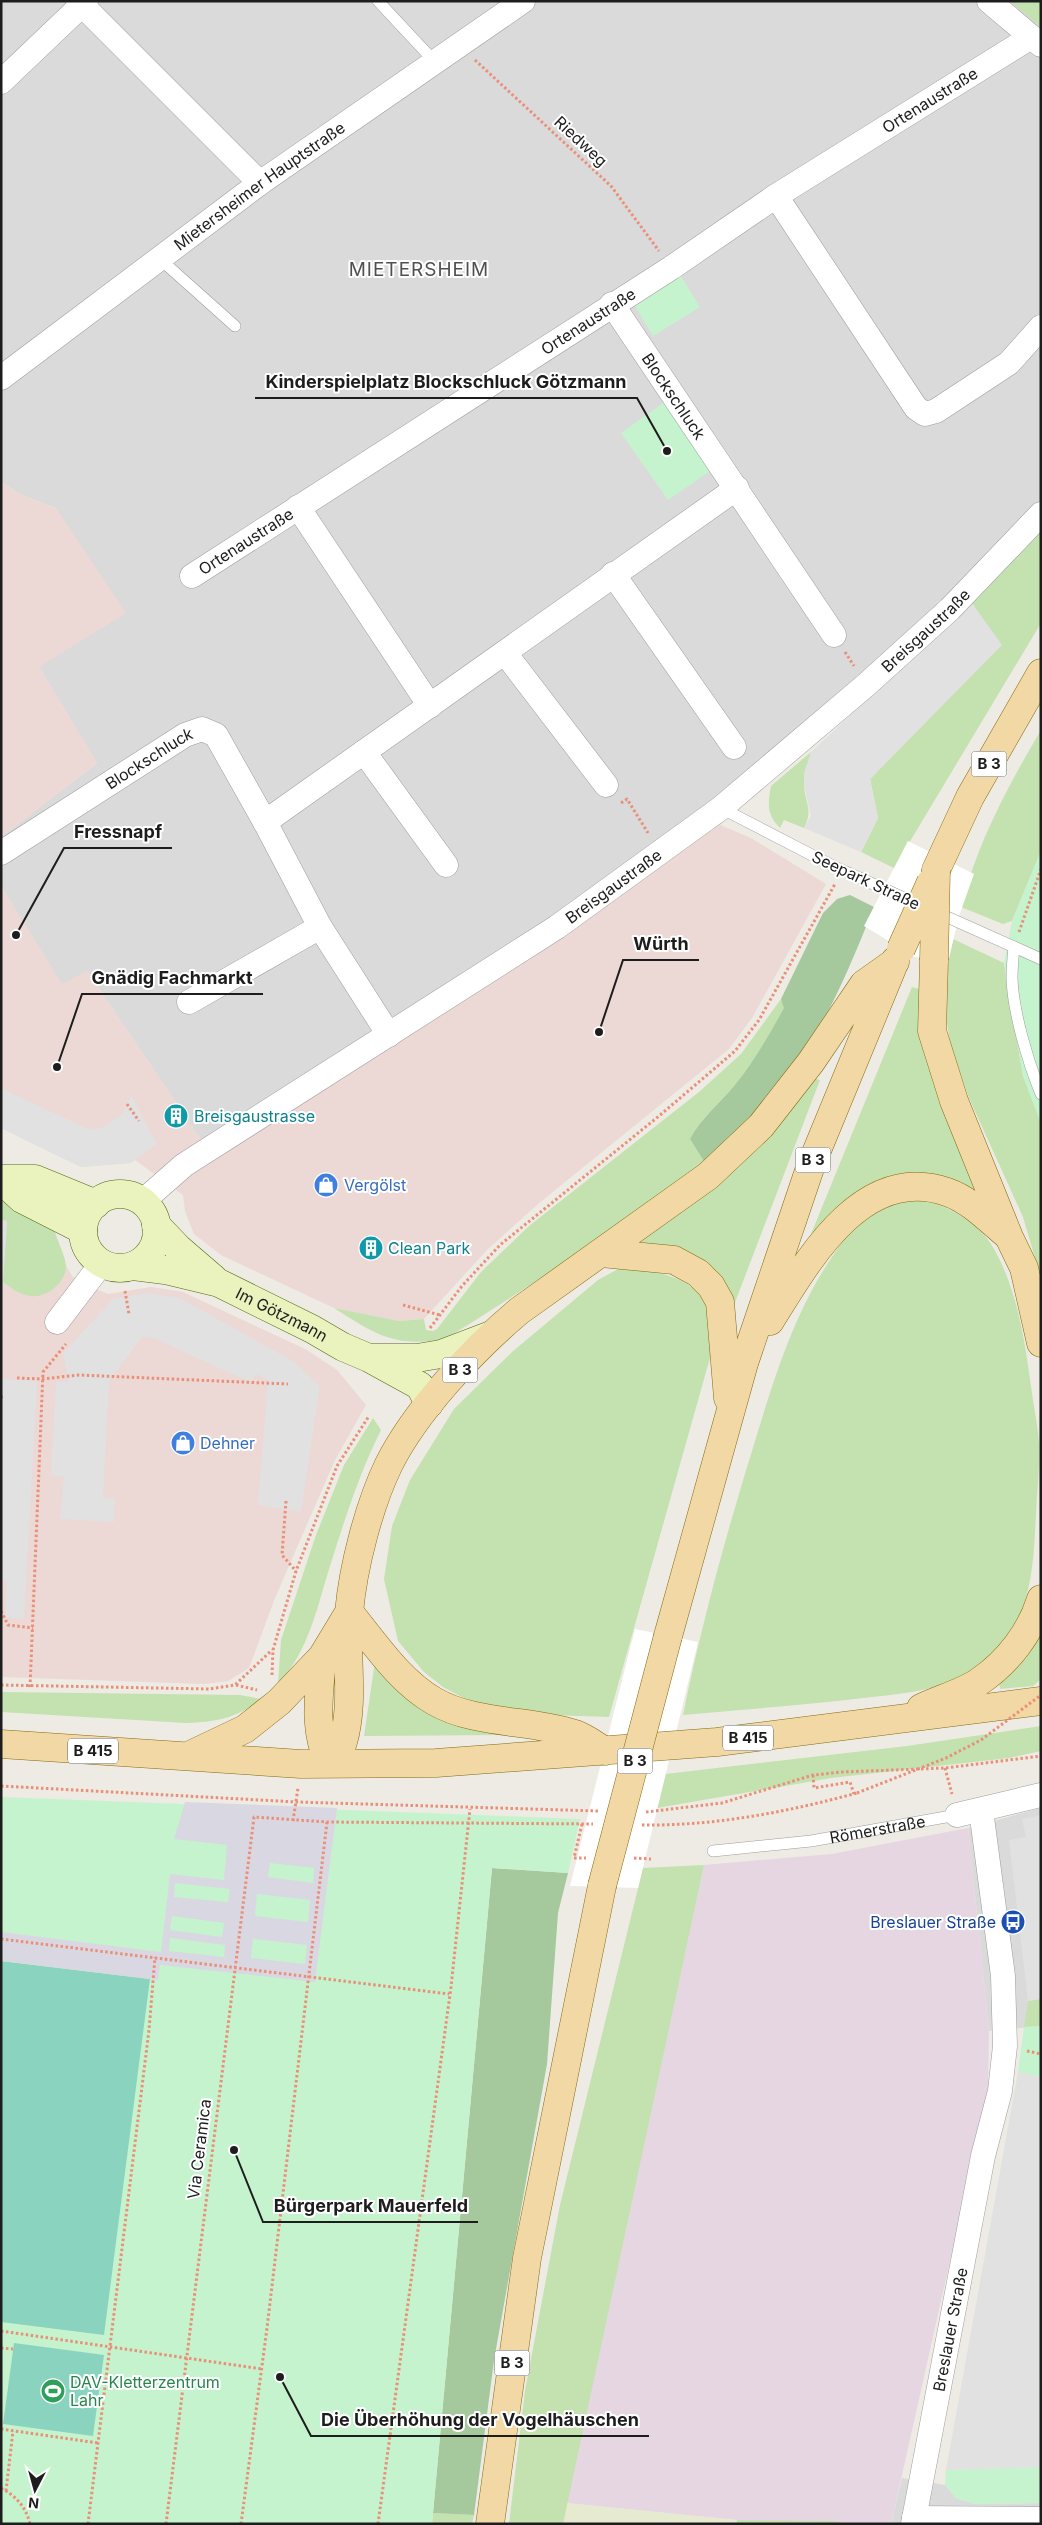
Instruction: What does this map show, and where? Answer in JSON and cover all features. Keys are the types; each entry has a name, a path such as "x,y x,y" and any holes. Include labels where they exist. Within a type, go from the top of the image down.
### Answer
{"main road":[{"name":"B 3","path":"490,2524 527,2258 602,1886 668,1636 744,1363 811,1165 898,955 970,797 1041,674"},
{"name":"B 3","path":"939,864 932,1031 954,1101 1009,1237 1024,1268 1041,1342"},
{"name":"B 3","path":"329,1764 343,1743 348,1710 349,1612 363,1533 389,1464 429,1404 491,1335 519,1311 708,1176 761,1126 811,1062 864,984 898,955"},
{"name":"B 3","path":"744,1363 808,1260 839,1224 874,1197 912,1186 947,1192 971,1204 1009,1237"},
{"name":"B 3","path":"601,1253 674,1260 698,1273 711,1286 720,1302 729,1414"},
{"path":"889,1721 980,1682 1016,1648 1037,1611 1041,1600"},
{"name":"B 3","path":"185,1758 245,1729 279,1702 322,1657 349,1612"},
{"name":"B 3","path":"349,1612 410,1683 434,1701 481,1716 577,1734 605,1751"},
{"name":"B 3","path":"322,1657 318,1714 320,1741 329,1764"},
{"name":"B 415","path":"1,1744 185,1758 329,1764 436,1763 717,1742 1041,1701"}],"street":[{"name":"Mietersheimer Hauptstraße","path":"1,378 260,183 523,1"},
{"path":"989,1 1036,41"},
{"path":"1,82 82,2 260,183"},
{"name":"Ortenaustraße","path":"192,576 612,304 671,268 776,196 1036,41"},
{"path":"776,196 916,408 925,414 936,411 1009,363 1041,327"},
{"name":"Blockschluck","path":"612,304 834,635"},
{"path":"265,822 737,488"},
{"name":"Ortenaustraße","path":"298,507 430,706"},
{"name":"Breisgaustraße","path":"142,1202 184,1165 557,927 721,808 866,685 950,609 1041,514"},
{"path":"613,574 734,747"},
{"path":"506,653 606,785"},
{"name":"Blockschluck","path":"1,853 185,735 202,729 216,735 265,822 320,927 389,1035"},
{"path":"364,752 446,865"},
{"path":"189,1002 320,927"},
{"path":"1,1180 35,1179 96,1204"},
{"path":"1,1180 22,1199 62,1217 83,1230"},
{"path":"65,1329 102,1263 88,1249 83,1230 85,1220 96,1204 106,1198 118,1195 130,1196 142,1202"},
{"name":"Im Götzmann","path":"142,1202 153,1216 156,1225 178,1248 219,1283"},
{"path":"129,1278 154,1245 156,1225"},
{"name":"Im Götzmann","path":"102,1263 129,1278 165,1270 219,1283 312,1329 343,1347"},
{"name":"B 3","path":"343,1347 369,1358 417,1358 441,1354 491,1335"},
{"path":"343,1347 390,1386 409,1398 429,1404"},
{"path":"369,1358 420,1386 429,1404"},
{"name":"Römerstraße","path":"957,1815 1041,1795"},
{"name":"Breslauer Straße","path":"914,2521 983,2156 1000,2091 1005,2046 1003,1976 981,1810"},
{"path":"914,2521 1041,2519"}],"lane":[{"path":"378,1 435,62"},
{"path":"160,259 235,326"},
{"name":"Seepark Straße","path":"721,808 843,870 1041,959"},
{"path":"1014,947 1012,979 1016,1001 1029,1066 1041,1094"},
{"name":"Römerstraße","path":"713,1851 811,1842 957,1815"}],"path":[{"name":"Riedweg","path":"459,46 611,186 671,268"},
{"path":"834,635 866,685"},
{"path":"606,785 617,805 627,800 653,840"},
{"path":"1014,947 1041,869"},
{"path":"430,1328 462,1286 500,1245 659,1116 735,1051 759,1020 843,870"},
{"path":"127,1104 139,1121"},
{"path":"129,1278 129,1314"},
{"path":"404,1305 440,1315"},
{"path":"30,1687 42,1379 43,1372 65,1329"},
{"path":"17,1378 42,1379 79,1375 288,1384"},
{"path":"1,1686 183,1690 235,1685 273,1650 296,1571 337,1466 369,1416"},
{"path":"286,1501 282,1555 296,1571"},
{"path":"1,1611 8,1625 33,1628"},
{"path":"639,1825 723,1821 781,1811 856,1793 946,1758 981,1740 1041,1695"},
{"path":"946,1768 1041,1756"},
{"path":"813,1775 814,1788 850,1782 856,1793"},
{"path":"1,1786 297,1802 293,1822 470,1825 602,1824"},
{"path":"378,2524 449,1994 470,1825 470,1809"},
{"name":"Via Ceramica","path":"166,2524 254,1817 293,1822"},
{"path":"241,2524 262,2369 327,1822"},
{"path":"1,1939 449,1994"},
{"path":"88,2524 149,2030 155,1957"},
{"path":"1,2331 262,2369"},
{"path":"1,2348 13,2349"},
{"path":"1,2429 98,2442"},
{"path":"6,2491 13,2431"},
{"path":"1,2488 22,2504 30,2524"}],"shaded area":[{"path":"1,1 1041,1 1041,528 720,825 477,990 210,1153 87,971 62,985 1,886 1,837 97,763 39,667 56,508 22,495 1,482"},
{"path":"1,482 22,495 56,508 126,613 39,667 97,763 1,837"},
{"path":"971,602 1002,645 870,779 878,818 861,852 804,828 811,816 804,785 804,773 811,752"},
{"path":"720,825 751,838 826,884 752,1018 729,1049 538,1204 487,1250 424,1319 399,1321 334,1308 221,1255 194,1234 185,1211 183,1195 135,1160 130,1163 81,1167 1,1128 1,886 62,984 87,971 210,1153 477,990"},
{"path":"1,1088 88,1129 102,1128 123,1113 131,1095 157,1144 130,1163 81,1167 1,1128"},
{"path":"1,1201 54,1229 66,1266 73,1277 83,1284 108,1294 151,1287 183,1292 307,1350 337,1370 366,1405 335,1460 275,1598 249,1668 228,1681 205,1684 1,1677"},
{"path":"1,1219 7,1221 1,1310"},
{"path":"148,1293 180,1298 293,1361 320,1386 301,1512 258,1505 268,1380 256,1374 250,1382 153,1338 142,1337 109,1381 103,1497 115,1499 114,1522 60,1519 64,1477 51,1475 56,1381 69,1382 63,1353 113,1299"},
{"path":"1,1379 37,1381 24,1619 5,1617 7,1581 1,1580"},
{"path":"185,1802 337,1808 315,1982 160,1965 158,1980 1,1961 1,1932 161,1952 170,1874 224,1880 227,1845 174,1839","holes":["270,1863 314,1868 313,1883 268,1877","175,1883 230,1889 228,1902 174,1897","257,1894 310,1900 308,1922 255,1916","172,1916 224,1923 222,1937 170,1930","170,1938 225,1945 224,1957 169,1951","253,1939 307,1945 305,1964 251,1958"]},
{"path":"1041,1808 1041,2026 989,2031 968,1828"},
{"path":"1041,1815 1041,1999 1028,2001 1009,1840 1026,1837 1022,1819"},
{"path":"968,1828 989,2031 988,2091 891,2524 737,2520 566,2503 704,1865 832,1854"},
{"path":"1018,2072 1041,2077 1041,2467 946,2470"},
{"path":"902,2478 945,2485 956,2498 975,2504 1041,2503 1041,2524 891,2524"}],"green space":[{"path":"1010,1 1041,1 1041,27"},
{"path":"679,273 700,307 653,336 632,301"},
{"path":"666,401 713,469 668,500 621,433"},
{"path":"1041,528 1041,623 894,868 861,852 878,818 870,779 1001,645 971,602"},
{"path":"1041,730 1041,851 1012,921 1003,924 961,907 985,838 1017,772"},
{"path":"811,752 804,779 808,810 807,821 804,828 784,820 780,828 770,813 769,798 771,786"},
{"path":"1041,851 1041,1123 1023,1076 1004,963 1012,921"},
{"path":"850,895 874,907 851,963 815,1037 782,1084 757,1112 705,1163 690,1139 704,1118 741,1077 767,1038 784,1008 781,999 823,913 837,899"},
{"path":"953,939 1004,963 1023,1076 1041,1123 1041,1278 1023,1217 969,1098 950,1044 943,992"},
{"path":"912,987 922,990 983,1198 847,1202 811,1234"},
{"path":"781,999 785,1007 755,1058 734,1086 699,1124 690,1139 705,1163 641,1209 445,1339 412,1342 386,1337 361,1325 334,1308 399,1321 424,1319 426,1330 433,1331 437,1329 481,1272 529,1226 699,1092 741,1054"},
{"path":"813,1078 820,1080 734,1305 724,1286 680,1252 637,1241"},
{"path":"918,1197 959,1214 977,1227 984,1235 991,1244 1008,1279 1019,1316 1037,1424 1039,1452 1033,1558 1029,1588 1020,1616 1006,1638 982,1663 968,1673 935,1687 882,1696 683,1715 707,1611 735,1509 770,1392 797,1321 820,1275 849,1232 880,1208"},
{"path":"1,1201 54,1229 64,1258 65,1272 59,1283 43,1295 31,1296 23,1294 3,1282 7,1222 1,1219"},
{"path":"620,1268 662,1274 689,1285 700,1294 708,1306 714,1330 713,1347 609,1717 519,1714 471,1702 443,1687 424,1672 398,1641 384,1579 392,1526 410,1480 454,1409 512,1352 598,1280"},
{"path":"373,1418 381,1430 353,1497 311,1628 289,1671 278,1684 281,1640 316,1535 344,1465"},
{"path":"1041,1630 1041,1679 1033,1686 1000,1689 999,1683"},
{"path":"376,1655 499,1732 499,1735 364,1736"},
{"path":"1,1692 240,1695 261,1699 244,1711 226,1718 207,1722 186,1723 1,1712"},
{"path":"1041,1726 1041,1751 1009,1758 831,1778 651,1809 657,1775 907,1746"},
{"path":"1,1797 580,1819 568,1873 492,1868 432,2524 1,2524","holes":["14,2344 18,2426 3,2424"]},
{"path":"704,1865 563,2524 509,2524 525,2391 560,2205 643,1868"},
{"path":"492,1868 568,1873 558,1913 547,2064 494,2360 474,2515 433,2513"},
{"path":"1,1961 150,1979 104,2335 1,2322"},
{"path":"1041,1999 1041,2026 1024,2027 1028,2001"},
{"path":"1041,2026 1041,2077 1018,2072 1024,2027"},
{"name":"DAV-Kletterzentrum Lahr","path":"14,2343 104,2355 93,2436 3,2424"},
{"path":"1041,2467 1041,2503 975,2504 956,2498 945,2485 946,2470"},
{"path":"566,2503 737,2520 736,2524 563,2524"},
{"path":"433,2513 474,2515 472,2524 432,2524"},
{"path":"737,2520 835,2521 850,2524 736,2524"}],"pier":[{"path":"908,841 974,874 959,916 948,962 915,957 864,926"},
{"path":"635,1629 698,1642 638,1888 570,1886"}],"place":[{"name":"Kinderspielplatz Blockschluck Götzmann","path":"667,451"},
{"name":"Fressnapf","path":"16,935"},
{"name":"Würth","path":"599,1032"},
{"name":"Gnädig Fachmarkt","path":"57,1067"},
{"name":"Breisgaustrasse","path":"176,1116"},
{"name":"Vergölst","path":"326,1185"},
{"name":"Clean Park","path":"371,1248"},
{"name":"Dehner","path":"183,1443"},
{"name":"Breslauer Straße","path":"1013,1922"},
{"name":"Bürgerpark Mauerfeld","path":"234,2150"},
{"name":"Die Überhöhung der Vogelhäuschen","path":"280,2377"},
{"name":"DAV-Kletterzentrum Lahr","path":"53,2391"}],"district":[{"name":"MIETERSHEIM","path":"419,269"}]}
